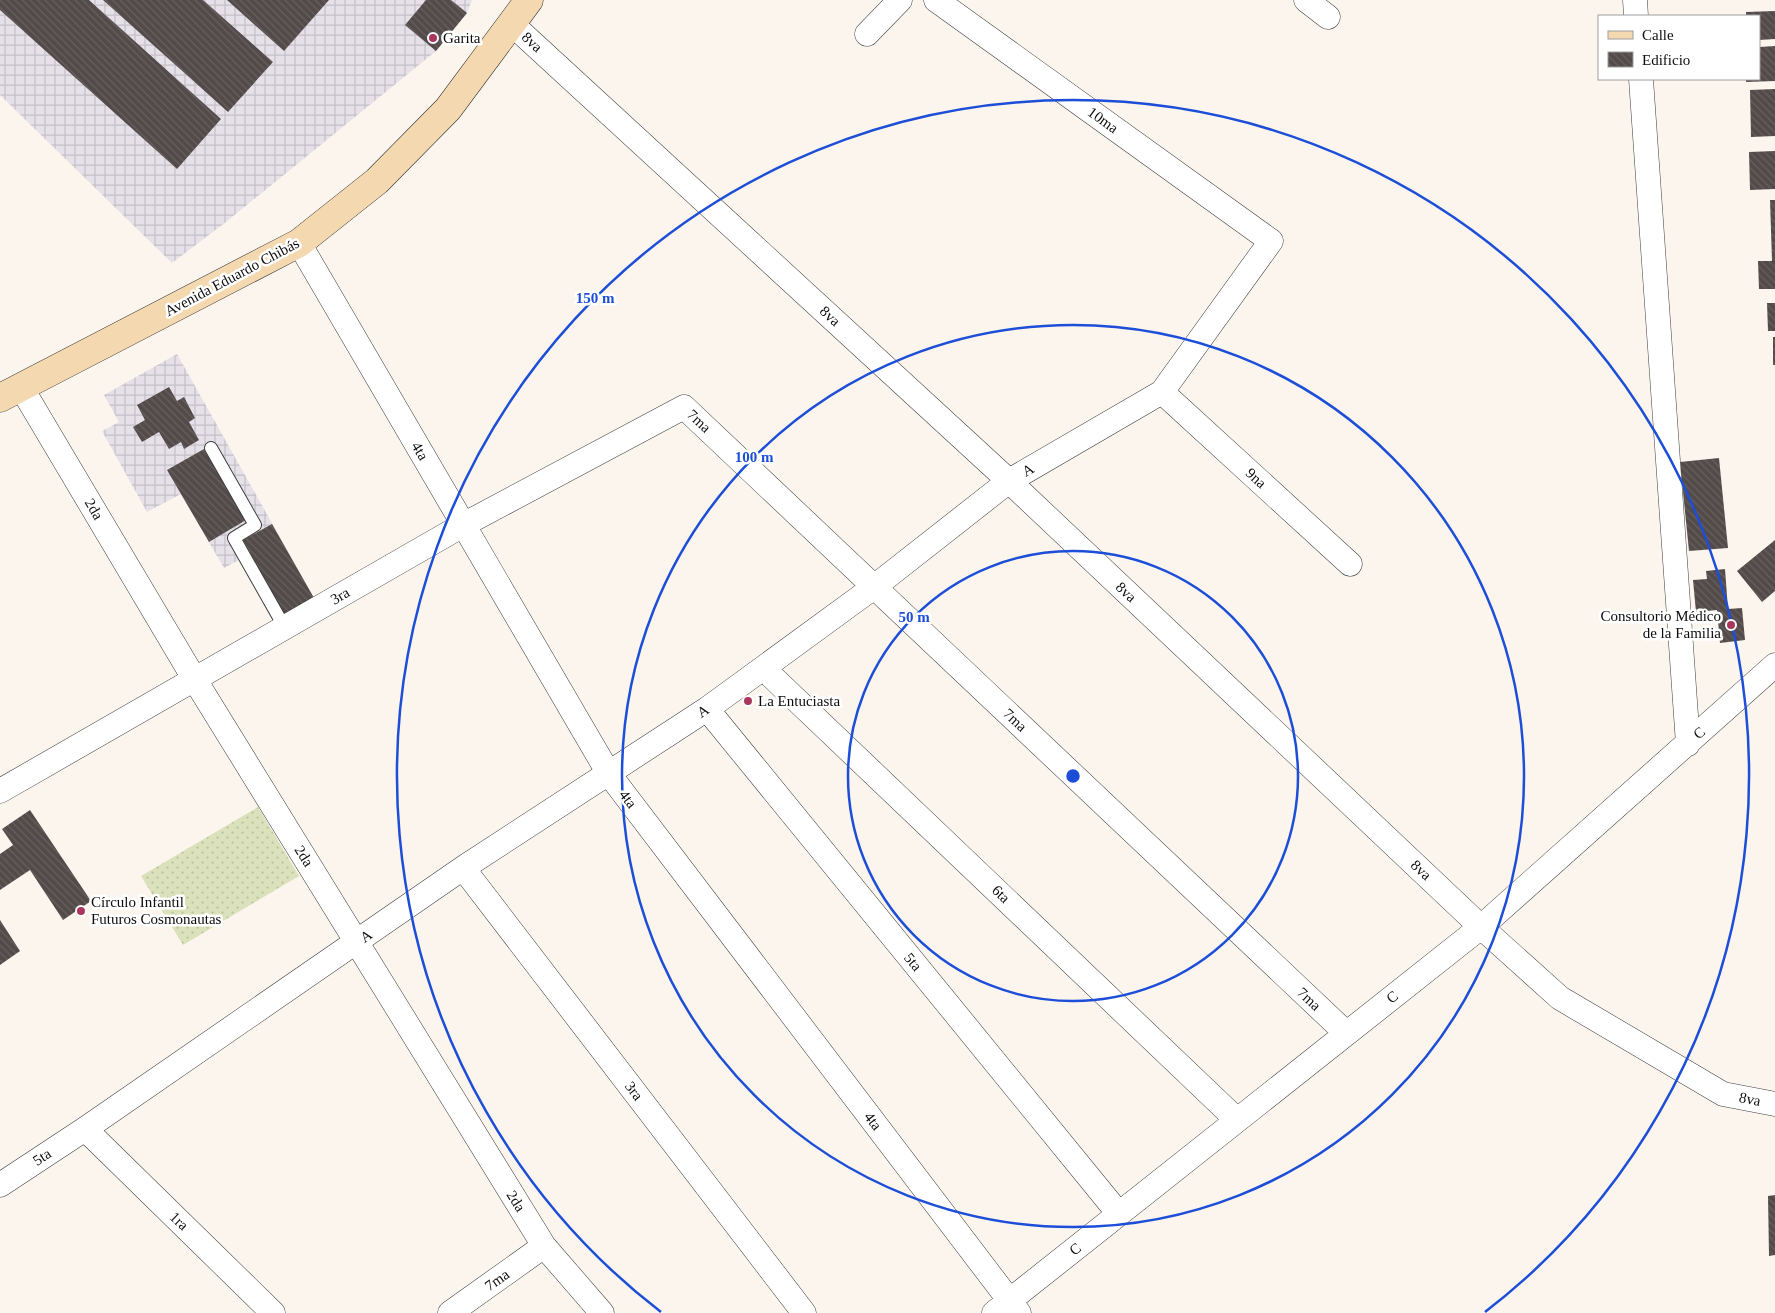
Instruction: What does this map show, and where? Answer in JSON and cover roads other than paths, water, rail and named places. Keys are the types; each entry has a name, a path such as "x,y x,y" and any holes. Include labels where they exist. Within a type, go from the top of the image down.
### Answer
{"main road":[{"name":"Avenida Eduardo Chibás","path":"11,393 299,243 377,181 448,109 529,0"}],"street":[{"path":"867,34 900,0"},
{"name":"10ma","path":"936,0 1271,241"},
{"path":"1306,0 1328,17"},
{"path":"1635,0 1636,15"},
{"name":"8va","path":"512,24 1009,481 1481,927 1560,998 1723,1094 1775,1104"},
{"path":"1641,80 1688,744"},
{"name":"A","path":"85,1129 463,868 707,709 874,587 1009,481 1162,392 1271,241"},
{"name":"4ta","path":"299,243 609,774 1008,1309"},
{"name":"9na","path":"1162,392 1350,564"},
{"name":"2da","path":"11,393 195,680 544,1246 602,1313"},
{"name":"3ra","path":"0,791 463,525 684,407"},
{"name":"7ma","path":"684,407 1346,1034"},
{"name":"C","path":"1008,1309 1119,1214 1481,927 1775,665"},
{"name":"6ta","path":"764,669 1237,1120"},
{"name":"5ta","path":"707,709 1119,1214"},
{"name":"3ra","path":"463,868 804,1313"},
{"name":"5ta","path":"0,1185 85,1129"},
{"name":"1ra","path":"85,1129 273,1313"},
{"name":"7ma","path":"450,1313 544,1246"}],"lane":[{"path":"211,448 255,524 234,538 285,628"}],"place":[{"name":"Garita","path":"433,38"},
{"name":"Consultorio Médico de la Familia","path":"1731,625"},
{"name":"La Entuciasta","path":"748,701"},
{"name":"Círculo Infantil Futuros Cosmonautas","path":"81,911"}]}
